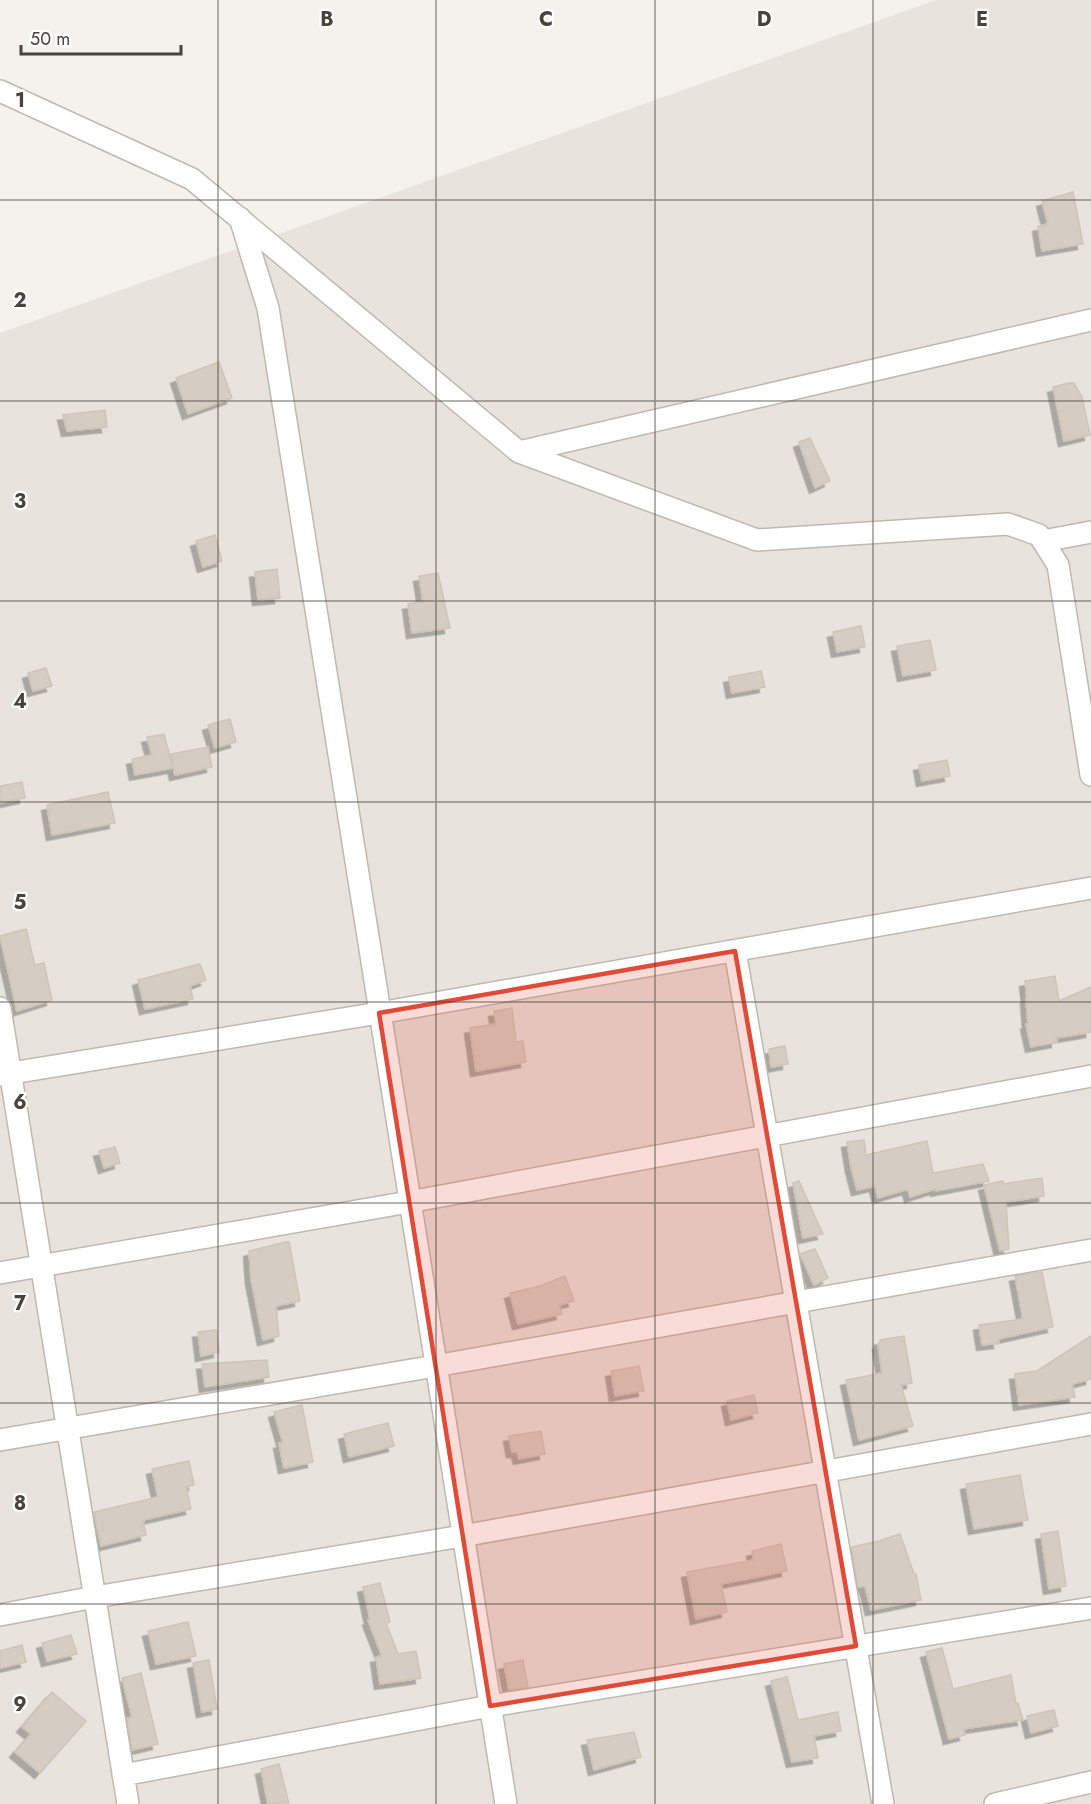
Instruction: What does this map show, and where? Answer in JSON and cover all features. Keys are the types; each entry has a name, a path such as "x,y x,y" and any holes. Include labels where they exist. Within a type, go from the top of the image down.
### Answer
{"street":[{"path":"0,91 192,178 519,452 757,540 1008,524 1039,535 1058,565 1091,775"},
{"path":"240,218 268,308 506,1804"},
{"path":"519,452 1091,320"},
{"path":"1043,541 1091,532"},
{"path":"5,1074 379,1013 1091,888"},
{"path":"735,951 883,1804"},
{"path":"0,1008 5,1074 41,1265 128,1804"},
{"path":"0,1273 409,1202 1091,1076"},
{"path":"0,1440 1091,1250"},
{"path":"0,1616 95,1597 462,1536 1091,1424"},
{"path":"123,1775 490,1706 1091,1608"},
{"path":"995,1804 1091,1782"}],"highlighted area":[{"path":"735,951 856,1646 490,1706 379,1013"}],"shaded area":[{"path":"936,0 1091,0 1091,1804 0,1804 0,333"}],"building":[{"path":"1073,192 1083,244 1042,251 1038,226 1048,224 1042,201"},
{"path":"219,362 232,398 188,414 176,378"},
{"path":"1074,383 1082,397 1090,435 1064,441 1053,387"},
{"path":"105,410 107,427 67,431 63,415"},
{"path":"810,438 830,481 815,488 799,442"},
{"path":"215,535 222,561 203,567 196,541"},
{"path":"277,569 280,598 258,600 255,572"},
{"path":"438,573 450,628 412,633 408,604 423,602 419,576"},
{"path":"861,626 865,647 837,652 833,632"},
{"path":"930,640 936,670 903,676 897,646"},
{"path":"46,668 52,686 33,691 28,673"},
{"path":"761,671 765,687 732,693 729,677"},
{"path":"230,719 236,742 215,748 208,725"},
{"path":"164,734 173,768 135,775 132,759 152,755 147,737"},
{"path":"208,747 212,767 175,775 171,754"},
{"path":"947,760 950,776 922,781 919,765"},
{"path":"22,782 25,798 0,803 0,786"},
{"path":"108,792 115,823 52,835 47,805"},
{"path":"26,929 35,965 44,963 52,1000 17,1011 0,936"},
{"path":"200,964 206,980 190,986 193,999 145,1009 138,980"},
{"path":"1055,976 1059,1001 1091,987 1091,1032 1056,1038 1057,1042 1031,1047 1026,1024 1028,1024 1025,981"},
{"path":"512,1008 516,1042 523,1041 526,1062 476,1071 470,1028 496,1024 494,1011"},
{"path":"785,1046 788,1064 771,1067 769,1049"},
{"path":"864,1140 866,1155 927,1141 933,1173 983,1164 989,1181 936,1191 935,1189 910,1197 908,1189 878,1198 875,1186 857,1190 851,1167 847,1142"},
{"path":"115,1147 120,1163 104,1168 99,1151"},
{"path":"1042,1178 1044,1196 1006,1202 1009,1249 1000,1251 984,1185"},
{"path":"799,1181 823,1234 803,1238 793,1183"},
{"path":"289,1242 300,1301 276,1306 279,1336 263,1340 251,1279 249,1251"},
{"path":"815,1249 828,1278 814,1285 800,1254"},
{"path":"1042,1272 1053,1327 998,1339 999,1343 982,1345 979,1325 1023,1319 1015,1276"},
{"path":"565,1276 574,1301 559,1305 562,1314 518,1324 510,1293 540,1286"},
{"path":"216,1330 219,1352 201,1356 198,1332"},
{"path":"904,1336 912,1383 901,1385 913,1426 859,1440 846,1380 882,1373 878,1344 880,1340"},
{"path":"1091,1336 1091,1379 1072,1384 1075,1397 1019,1405 1015,1374 1037,1371"},
{"path":"267,1360 269,1377 205,1387 202,1364"},
{"path":"639,1366 644,1391 615,1396 611,1371"},
{"path":"754,1395 758,1413 731,1420 727,1401"},
{"path":"302,1405 313,1462 284,1468 279,1443 283,1443 274,1412"},
{"path":"388,1423 394,1446 349,1457 344,1434"},
{"path":"541,1431 545,1454 519,1459 517,1452 512,1452 509,1436"},
{"path":"189,1461 194,1485 186,1487 191,1509 143,1520 146,1535 101,1546 94,1512 158,1497 152,1469"},
{"path":"1020,1475 1028,1520 974,1529 966,1484"},
{"path":"1058,1531 1066,1586 1049,1589 1041,1534"},
{"path":"900,1534 914,1574 916,1574 921,1600 871,1610 865,1586 858,1587 851,1547"},
{"path":"781,1544 787,1571 721,1584 727,1612 696,1619 687,1572 754,1560 752,1551"},
{"path":"380,1583 390,1622 386,1623 398,1654 416,1651 421,1678 380,1684 376,1657 382,1656 368,1620 370,1619 363,1587"},
{"path":"188,1622 196,1656 156,1664 148,1631"},
{"path":"71,1635 77,1654 47,1661 42,1643"},
{"path":"22,1645 26,1662 0,1668 0,1651"},
{"path":"942,1648 953,1689 1011,1675 1016,1704 1018,1703 1023,1720 963,1729 965,1735 949,1739 926,1652"},
{"path":"209,1660 217,1709 202,1712 193,1663"},
{"path":"523,1660 528,1687 509,1690 504,1664"},
{"path":"141,1673 158,1744 132,1750 127,1718 132,1717 122,1678"},
{"path":"787,1677 798,1720 838,1712 841,1731 814,1736 818,1758 792,1762 771,1681"},
{"path":"52,1692 86,1721 40,1773 15,1752 31,1734 22,1727"},
{"path":"1054,1710 1058,1726 1031,1733 1027,1716"},
{"path":"634,1732 641,1757 594,1770 587,1740"},
{"path":"279,1764 289,1804 268,1804 261,1769"}]}
